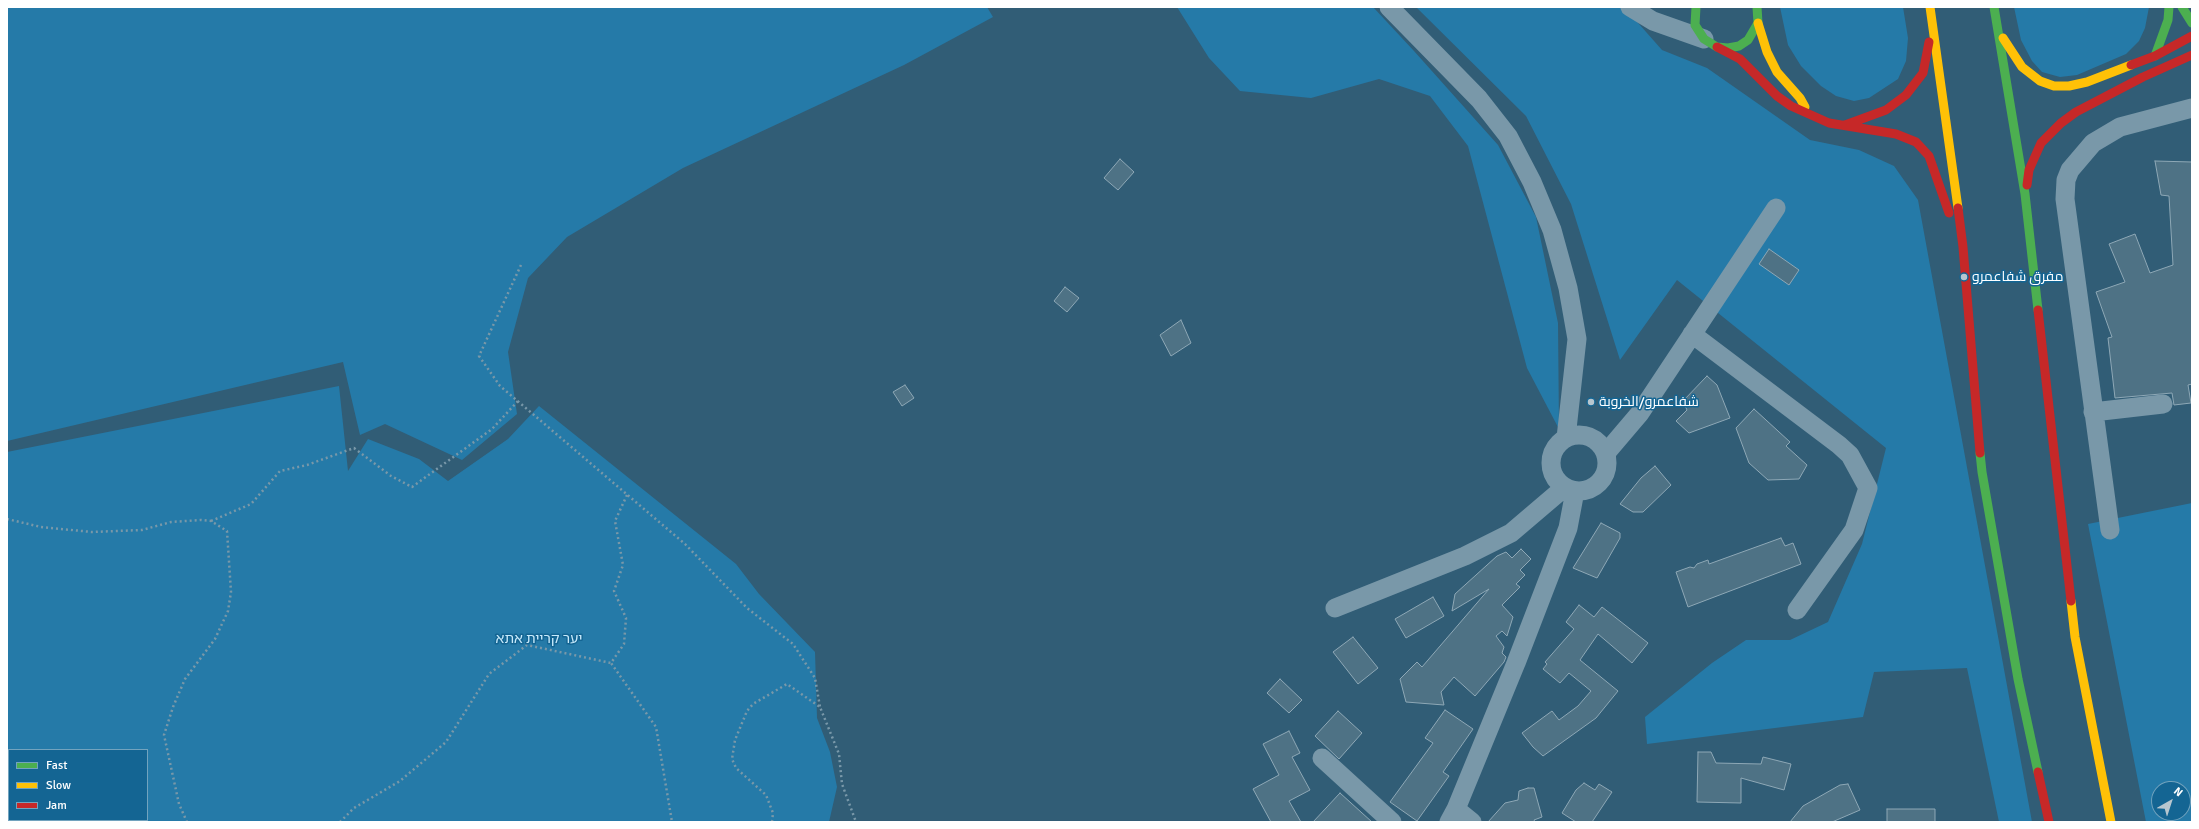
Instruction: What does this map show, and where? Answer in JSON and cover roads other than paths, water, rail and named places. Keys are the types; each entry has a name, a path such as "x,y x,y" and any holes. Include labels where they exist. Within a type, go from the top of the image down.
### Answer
{"main road":[{"path":"1696,7 1695,25 1710,43 1748,66 1777,96 1791,106 1829,123 1896,134 1916,142 1929,156 1963,247"},
{"path":"1758,7 1758,23 1767,52 1777,72 1800,98 1807,112"},
{"path":"1843,125 1886,110 1915,86 1927,60 1930,36 1929,7"},
{"path":"1929,7 1963,247 1982,472 2018,679 2049,822"},
{"path":"1994,7 2025,194 2075,637 2111,822"},
{"path":"2155,56 2168,20 2169,7"},
{"path":"2182,7 2192,23"},
{"path":"1710,43 1728,48 1739,46 1748,40 1758,23"},
{"path":"1997,28 2022,67 2040,81 2054,86 2070,86 2087,82 2155,56 2192,36"},
{"path":"2025,194 2030,170 2041,143 2061,123 2076,112 2119,92 2143,77 2192,55"}],"street":[{"path":"1389,7 1480,99 1508,136 1532,182 1552,230 1568,288 1577,339 1566,438"},
{"path":"1630,7 1653,21 1710,43"},
{"path":"2110,530 2065,199 2066,180 2070,170 2093,143 2120,127 2192,108"},
{"path":"1606,453 1640,413 1776,208"},
{"path":"1692,334 1839,445 1850,455 1868,488 1854,530 1797,610"},
{"path":"2093,412 2163,404"},
{"path":"1575,435 1585,435 1594,438 1606,453 1608,463 1606,472 1601,481 1594,487 1585,491 1570,489 1553,475 1551,466 1554,450 1566,438 1575,435"},
{"path":"1335,608 1465,556 1511,533 1570,489"},
{"path":"1472,822 1452,816 1568,528 1570,489"},
{"path":"1322,758 1392,822"}],"place":[{"name":"مفرق شفاعمرو","path":"1964,277"},
{"name":"شفاعمرو/الخروبة","path":"1591,402"}],"park label":[{"name":"יער קריית אתא","path":"539,639"}]}
